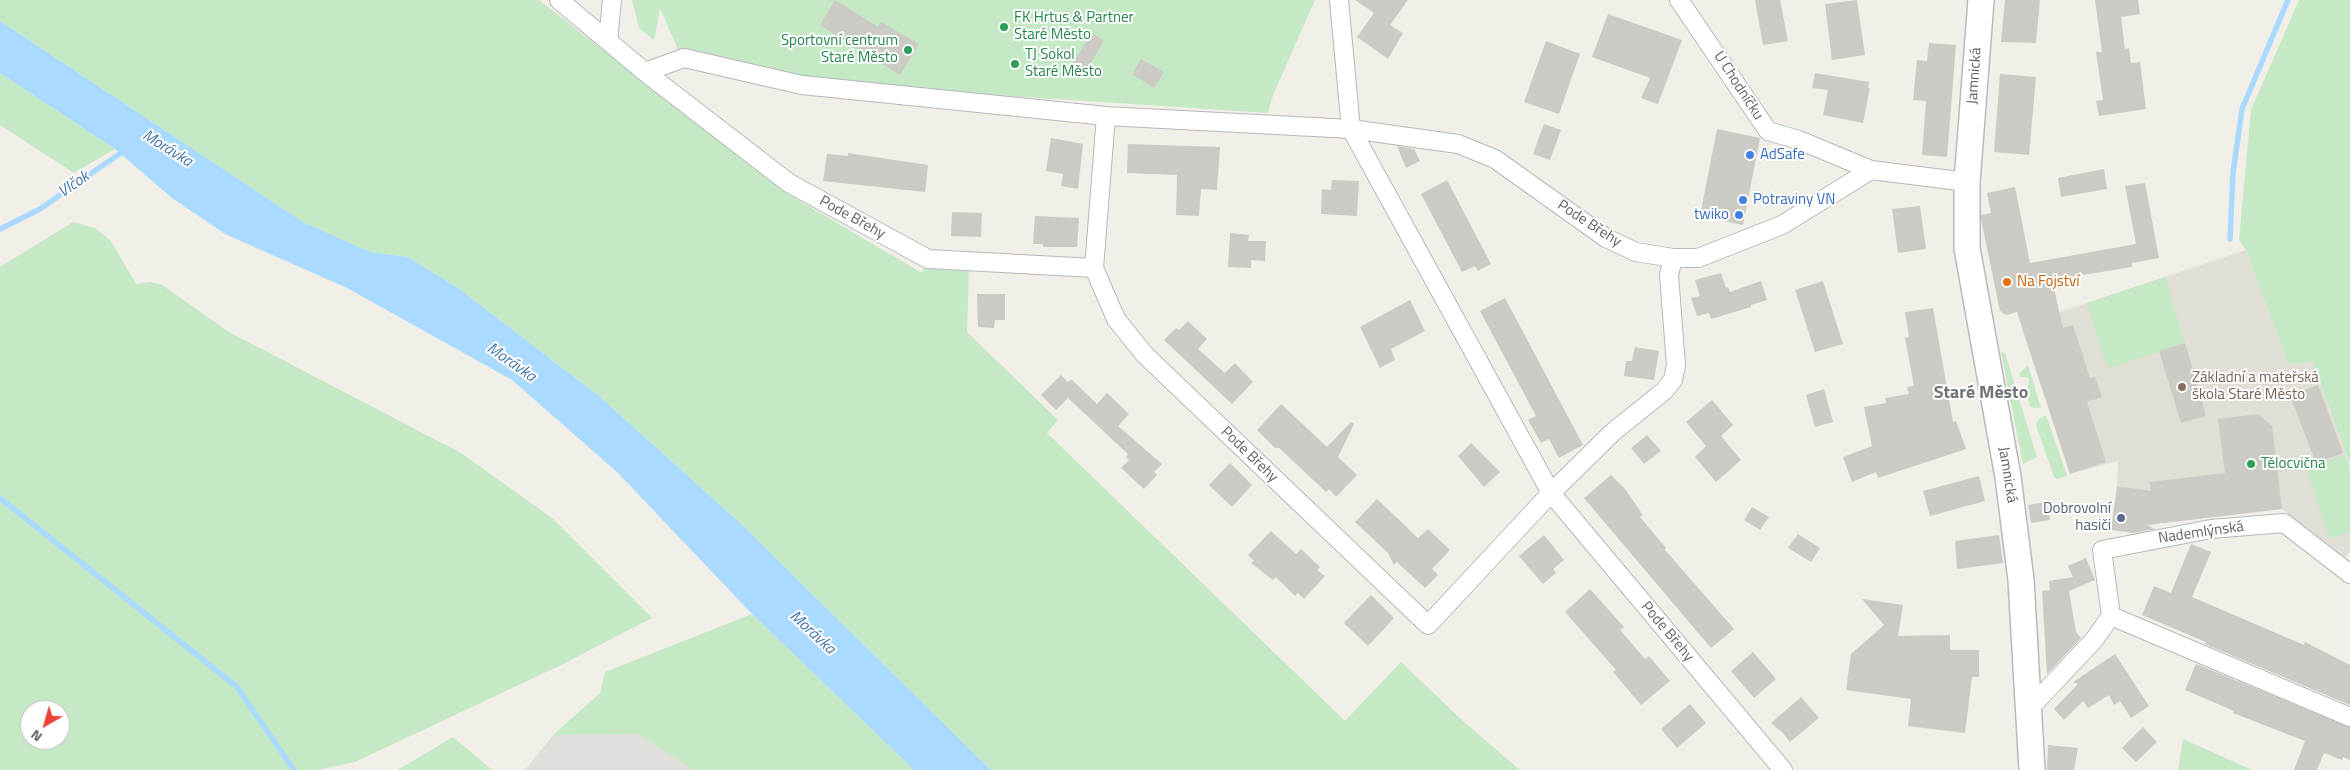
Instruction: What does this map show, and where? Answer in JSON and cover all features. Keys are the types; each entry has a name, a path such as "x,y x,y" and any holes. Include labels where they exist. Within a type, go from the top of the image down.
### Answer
{"main road":[{"name":"Jamnická","path":"1982,0 1967,182 1966,226 1969,269 2008,477 2021,580 2032,770"}],"street":[{"name":"Pode Břehy","path":"559,0 645,72 789,183 928,259 1094,268"},
{"path":"608,41 612,0"},
{"path":"1339,0 1352,129"},
{"name":"U Chodníčku","path":"1679,0 1768,131 1799,140 1871,170"},
{"name":"Pode Břehy","path":"645,72 684,58 802,85 1106,116 1352,129 1458,144 1495,159 1606,238 1636,252 1673,258"},
{"name":"Pode Břehy","path":"1106,116 1094,268 1116,319 1145,355 1428,625 1551,493"},
{"name":"Pode Břehy","path":"1352,129 1551,493 1783,770"},
{"path":"1551,493 1614,432 1664,391 1673,380 1676,365 1669,275 1673,258 1698,258 1782,225 1871,170 1967,182"},
{"name":"Nademlýnská","path":"2111,616 2102,550 2211,529 2284,523 2350,574"},
{"path":"2028,710 2094,640 2111,616 2350,717"}],"shaded area":[{"name":"Základní a mateřská škola Staré Město","path":"2246,250 2288,364 2313,362 2350,467 2350,552 2345,557 2282,509 2155,524 2134,533 2140,490 2117,486 2118,461 2070,474 2021,325"},
{"path":"637,734 693,770 525,770 553,735"}],"green space":[{"path":"0,0 539,0 783,191 922,273 925,263 969,267 967,332 1058,420 1047,433 1345,721 1401,662 1464,722 1520,770 991,770 738,521 599,396 458,288 408,257 370,252 303,222 0,21"},
{"name":"TJ Sokol Staré Město","path":"632,0 1315,0 1273,95 1268,113 903,89 826,80 679,52 660,8 654,40 639,28"},
{"path":"2299,0 2350,0 2350,465 2313,362 2288,364 2246,250 2239,240 2251,110"},
{"path":"0,73 115,149 74,173 0,125"},
{"path":"73,222 95,228 111,241 136,284 150,282 162,285 229,332 461,453 552,518 652,618 559,666 355,762 317,770 0,770 0,267"},
{"path":"2165,277 2185,343 2111,368 2105,362 2087,303"},
{"path":"2001,352 2005,353 2037,457 2023,464"},
{"path":"2028,365 2041,408 2030,406 2025,390 2028,388 2029,380 2026,377 2020,377 2019,374"},
{"path":"2046,415 2067,476 2057,479 2054,477 2036,425 2038,420"},
{"path":"2345,455 2350,471 2350,532 2329,539 2306,468"},
{"path":"752,614 914,770 693,770 637,734 553,735 600,693 605,672"},
{"path":"453,737 492,770 397,770 406,765"},
{"path":"2183,739 2252,770 2178,770"}],"water":[{"name":"Morávka","path":"0,21 303,222 370,252 408,257 458,288 599,396 738,521 991,770 914,770 752,614 617,472 512,380 347,288 225,234 172,198 115,149 0,73"}],"building":[{"path":"835,0 878,27 881,22 919,44 900,75 820,25"},
{"path":"1355,0 1408,0 1390,25 1403,33 1388,59 1357,37 1374,13"},
{"path":"1755,0 1780,0 1788,41 1763,45"},
{"path":"1857,0 1865,55 1832,60 1825,4"},
{"path":"2005,0 2040,0 2036,43 2001,42"},
{"path":"2095,0 2138,0 2140,14 2121,17 2125,49 2129,48 2131,63 2140,62 2146,109 2099,116 2096,101 2103,100 2096,52 2102,52"},
{"path":"1608,14 1682,40 1658,104 1641,98 1650,78 1592,57"},
{"path":"1092,33 1104,41 1084,74 1071,66"},
{"path":"1546,41 1580,54 1559,114 1524,102"},
{"path":"1929,43 1956,45 1947,157 1922,155 1926,101 1913,100 1917,60 1927,61"},
{"path":"1141,59 1164,72 1154,88 1132,74"},
{"path":"1815,73 1869,82 1868,88 1870,88 1863,123 1823,115 1828,90 1812,88"},
{"path":"2000,74 2036,77 2029,155 1994,152"},
{"path":"1544,124 1561,130 1550,160 1533,154"},
{"path":"1717,129 1760,138 1743,225 1700,216"},
{"path":"1051,138 1083,144 1078,189 1061,186 1063,174 1046,171"},
{"path":"1128,144 1220,147 1217,190 1201,189 1199,216 1176,215 1177,175 1127,173"},
{"path":"1397,146 1414,149 1420,161 1406,168"},
{"path":"848,153 928,165 925,192 823,181 827,154 848,156"},
{"path":"2104,169 2107,189 2061,197 2058,178"},
{"path":"1332,180 1359,181 1357,216 1321,214 1322,189 1331,190"},
{"path":"1447,180 1491,264 1478,271 1475,266 1462,272 1421,194"},
{"path":"2145,183 2159,258 2132,263 2132,267 2052,280 2063,328 2073,325 2090,378 2095,377 2102,397 2087,402 2106,462 2070,474 2017,312 2006,315 2000,311 1981,215 1991,213 1987,193 2015,187 2030,263 2136,244 2125,186"},
{"path":"1920,206 1926,249 1898,253 1892,209"},
{"path":"952,212 982,213 981,237 951,236"},
{"path":"1035,216 1079,218 1077,247 1043,247 1043,244 1033,244"},
{"path":"1230,233 1249,235 1248,241 1266,241 1265,261 1251,260 1251,268 1228,267"},
{"path":"1721,273 1726,288 1728,287 1730,292 1761,281 1767,300 1711,319 1709,313 1697,316 1691,298 1700,296 1695,280"},
{"path":"1823,281 1843,344 1815,352 1795,290"},
{"path":"977,294 1005,294 1005,320 995,320 994,328 978,327"},
{"path":"1505,298 1583,445 1559,458 1549,439 1541,443 1528,420 1536,416 1480,311"},
{"path":"1410,300 1425,331 1391,349 1395,360 1380,368 1360,327"},
{"path":"1933,308 1953,422 1956,421 1966,449 1878,478 1876,472 1852,482 1843,457 1872,446 1864,407 1886,403 1885,398 1909,394 1907,387 1914,386 1905,338 1909,337 1905,312"},
{"path":"1188,321 1207,339 1198,349 1225,373 1235,363 1253,382 1232,404 1164,340 1176,328 1179,330"},
{"path":"2185,343 2206,416 2181,423 2159,351"},
{"path":"1635,347 1659,351 1654,380 1624,376 1626,361 1632,361"},
{"path":"1061,375 1068,382 1071,379 1097,404 1107,393 1129,414 1118,426 1162,464 1154,472 1157,475 1144,489 1121,468 1129,460 1126,457 1128,454 1068,398 1056,410 1041,395"},
{"path":"2318,385 2343,453 2316,463 2290,396"},
{"path":"1824,389 1833,422 1815,427 1806,395"},
{"path":"1712,400 1733,425 1721,436 1741,460 1716,482 1695,457 1706,446 1686,422"},
{"path":"1281,404 1327,447 1351,422 1354,424 1338,457 1357,475 1336,497 1329,489 1326,492 1257,430"},
{"path":"2258,414 2272,426 2282,509 2146,525 2155,529 2133,533 2111,530 2117,486 2151,491 2150,482 2225,473 2218,419"},
{"path":"1647,435 1661,451 1644,464 1631,448"},
{"path":"1471,443 1500,472 1484,487 1458,456"},
{"path":"1230,463 1252,485 1232,507 1209,485"},
{"path":"1611,475 1625,489 1643,515 1640,517 1666,548 1665,550 1734,629 1711,648 1584,498"},
{"path":"1979,476 1985,501 1930,516 1923,491"},
{"path":"1377,499 1418,538 1428,529 1450,550 1432,569 1438,575 1425,588 1397,562 1394,565 1388,553 1355,522"},
{"path":"2048,502 2050,520 2031,523 2028,505"},
{"path":"1752,507 1769,517 1760,530 1744,520"},
{"path":"1271,531 1296,554 1301,549 1320,567 1317,570 1325,576 1304,599 1298,593 1295,596 1276,577 1273,580 1251,563 1254,561 1248,555"},
{"path":"1798,534 1820,548 1811,562 1788,548"},
{"path":"1544,535 1564,560 1553,569 1556,573 1543,584 1519,556"},
{"path":"1999,535 2003,563 1957,569 1955,541"},
{"path":"2191,544 2211,552 2192,597 2304,645 2305,642 2350,665 2350,705 2205,644 2206,642 2142,615 2154,586 2171,593"},
{"path":"2086,558 2095,580 2069,591 2076,632 2081,638 2047,674 2042,591 2050,590 2049,581 2073,577 2068,566"},
{"path":"1590,589 1624,627 1620,630 1645,659 1649,656 1670,681 1641,705 1613,672 1616,670 1565,612"},
{"path":"1371,595 1394,618 1368,646 1344,623"},
{"path":"1862,599 1903,605 1898,636 1950,635 1950,650 1979,650 1979,677 1972,677 1965,733 1908,726 1911,699 1846,690 1851,654 1884,625"},
{"path":"1753,652 1776,679 1754,698 1731,671"},
{"path":"2115,654 2149,706 2131,718 2120,701 2114,705 2109,695 2088,708 2083,701 2064,720 2054,709 2078,684 2073,682"},
{"path":"2196,664 2350,727 2350,760 2343,757 2342,760 2324,753 2317,770 2294,770 2305,741 2233,713 2234,711 2185,690"},
{"path":"1801,697 1819,718 1790,742 1771,723"},
{"path":"1690,704 1706,723 1677,748 1661,729"},
{"path":"2143,727 2157,742 2136,762 2122,748"},
{"path":"2048,745 2078,748 2074,770 2047,770"}],"waterway":[{"path":"2230,239 2233,173 2242,109 2288,0"},
{"name":"Vlčok","path":"0,229 40,209 125,150"},
{"path":"0,498 237,687 294,770"}],"place":[{"name":"FK Hrtus & Partner Staré Město","path":"1004,27"},
{"name":"Sportovní centrum Staré Město","path":"908,50"},
{"name":"TJ Sokol Staré Město","path":"1015,64"},
{"name":"AdSafe","path":"1750,155"},
{"name":"Potraviny VN","path":"1743,200"},
{"name":"twiko","path":"1739,215"},
{"name":"Na Fojství","path":"2007,282"},
{"name":"Základní a mateřská škola Staré Město","path":"2182,387"},
{"name":"Tělocvična","path":"2251,464"},
{"name":"Dobrovolní hasiči","path":"2121,518"}],"district":[{"name":"Staré Město","path":"1981,394"}]}
